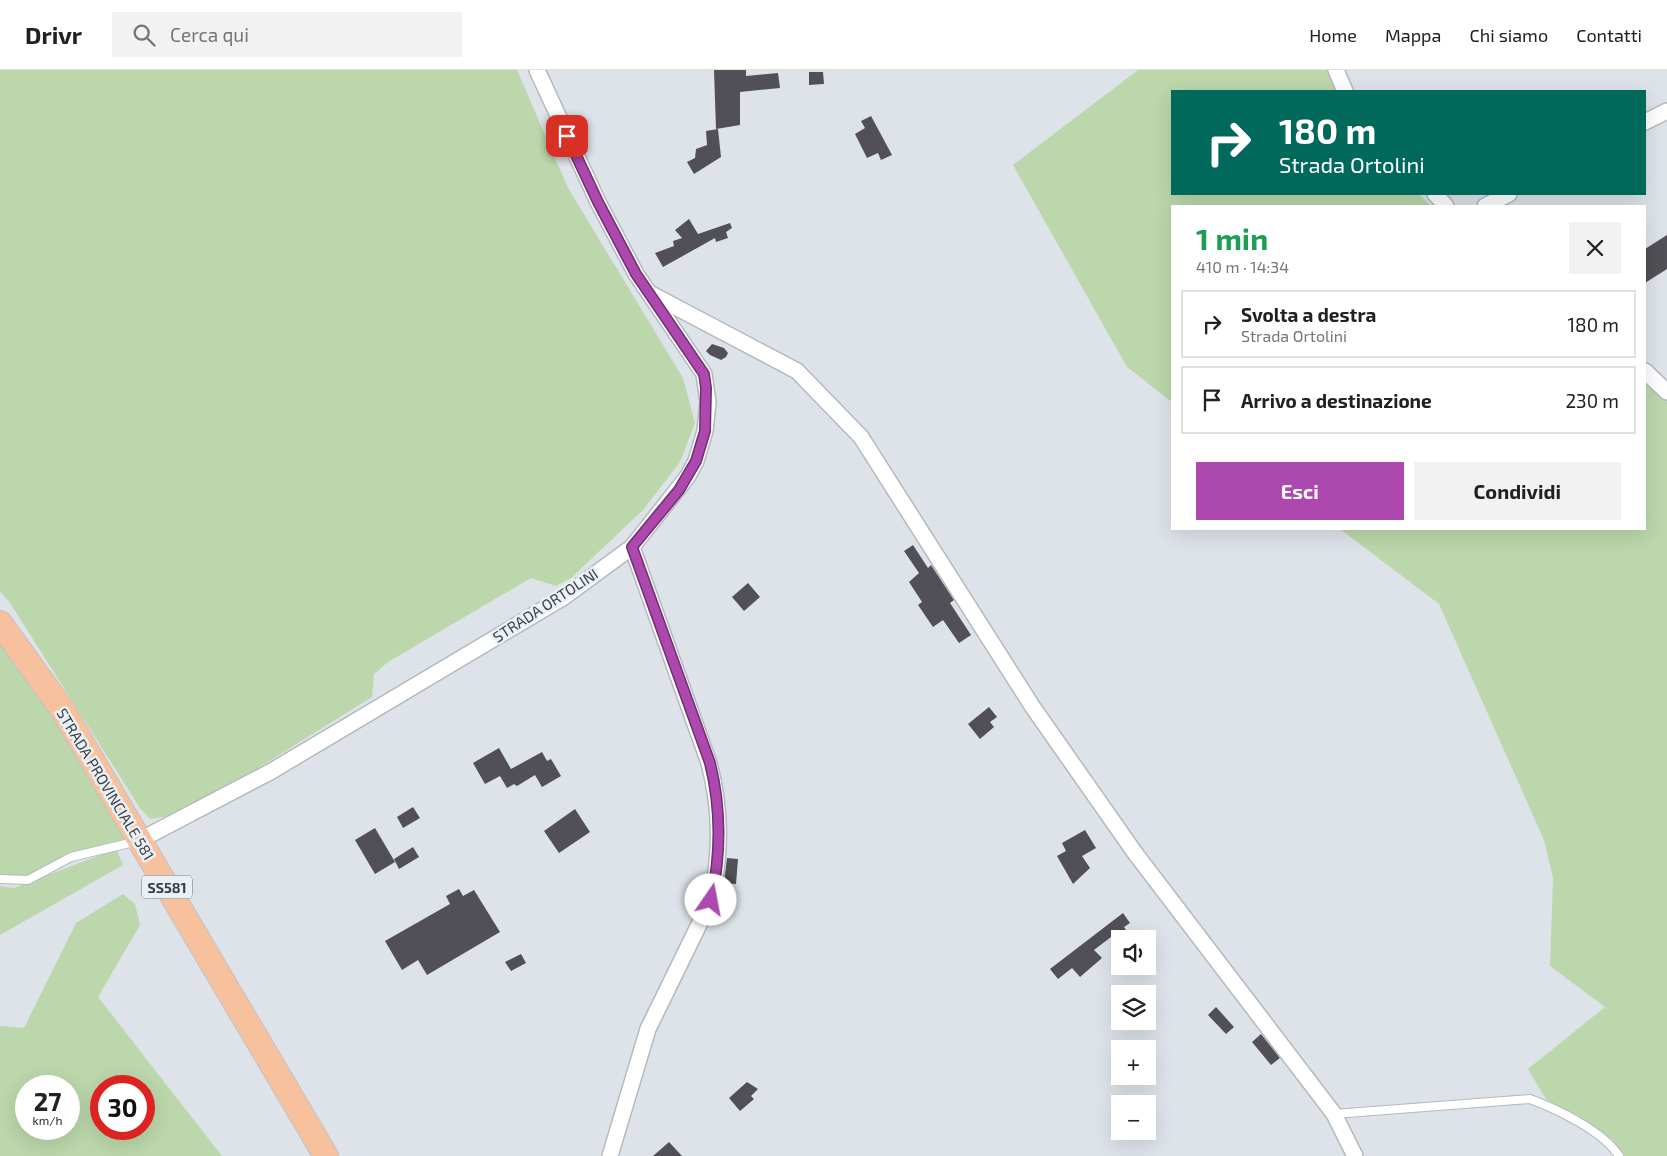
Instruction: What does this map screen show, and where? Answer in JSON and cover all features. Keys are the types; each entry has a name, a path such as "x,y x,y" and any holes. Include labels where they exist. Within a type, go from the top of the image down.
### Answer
{"main road":[{"name":"STRADA PROVINCIALE 581","path":"0,623 62,709 326,1156"}],"street":[{"name":"STRADA ORTOLINI","path":"140,840 270,772 564,597 632,547 688,476 702,445 707,417 704,374 636,274 598,202 537,70"},
{"path":"1336,70 1345,90"},
{"path":"1646,122 1667,111"},
{"path":"1436,195 1445,205"},
{"path":"1487,205 1507,195"},
{"path":"651,294 797,371 861,437 1037,714 1134,854 1334,1114 1355,1156"},
{"path":"1646,372 1667,392"},
{"path":"610,1156 648,1029 711,900 716,879 718,849 718,814 715,784 710,763 632,547"}],"lane":[{"path":"0,880 28,880 71,857 140,840"},
{"path":"1334,1114 1530,1099 1548,1106 1606,1140 1618,1156"}],"green space":[{"path":"0,70 517,70 568,188 683,378 695,423 680,462 643,510 571,578 556,586 531,578 388,662 374,674 372,697 242,778 169,816 150,819 140,808 10,603 0,591"},
{"path":"1138,70 1331,70 1339,90 1171,90 1171,195 1420,195 1430,205 1171,205 1171,401 1127,367 1013,165"},
{"path":"1646,385 1667,397 1667,1156 1623,1156 1613,1140 1546,1099 1528,1069 1605,1007 1550,966 1553,878 1544,840 1439,604 1341,530 1646,530"},
{"path":"0,628 131,839 15,879 0,877"},
{"path":"116,849 123,865 0,935 0,886 14,888"},
{"path":"123,894 135,904 140,925 98,997 222,1156 0,1156 0,1026 24,1028 76,923"}],"building":[{"path":"714,70 746,70 746,76 778,73 780,88 740,92 740,125 716,129"},
{"path":"809,72 823,72 824,84 809,85"},
{"path":"871,116 892,155 881,160 878,153 867,158 855,134 865,128 861,121"},
{"path":"718,129 721,157 694,174 687,162 695,158 696,149 707,145 706,131"},
{"path":"689,219 698,234 730,223 732,228 726,232 728,238 716,242 715,238 663,267 655,253 674,246 673,241 682,238 675,230"},
{"path":"1667,235 1667,269 1646,282 1646,248"},
{"path":"712,344 724,348 728,353 726,357 721,360 710,355 706,351"},
{"path":"913,545 928,568 931,565 954,600 950,603 971,635 959,643 943,620 933,627 918,605 922,602 909,582 919,573 904,551"},
{"path":"748,583 760,597 744,611 732,597"},
{"path":"989,707 997,717 990,722 994,727 980,739 968,724"},
{"path":"499,748 511,769 542,752 547,761 551,759 561,776 542,787 535,775 517,786 514,784 507,788 500,776 485,784 473,763"},
{"path":"413,807 420,818 403,828 397,817"},
{"path":"575,809 590,832 559,853 544,831"},
{"path":"375,828 395,862 375,874 355,840"},
{"path":"1085,830 1096,848 1082,856 1090,868 1073,884 1057,856 1066,851 1062,843"},
{"path":"413,847 419,857 399,869 394,859"},
{"path":"727,858 738,859 736,884 724,883"},
{"path":"459,889 463,896 474,890 500,932 427,975 418,960 402,970 385,941 450,904 446,896"},
{"path":"1123,913 1130,923 1124,927 1126,930 1111,930 1111,937 1094,950 1102,958 1080,977 1072,968 1058,979 1050,969"},
{"path":"521,954 526,963 511,971 505,962"},
{"path":"1216,1007 1234,1027 1226,1034 1208,1015"},
{"path":"1261,1034 1280,1058 1271,1065 1252,1042"},
{"path":"747,1082 758,1089 751,1096 754,1099 740,1111 729,1098"},
{"path":"669,1142 682,1156 653,1156"}],"route":[{"path":"567,136 598,202 636,274 704,374 708,402 707,417 702,445 696,461 679,490 632,547 710,763 715,784 718,814 718,849 716,879 711,900"}]}
